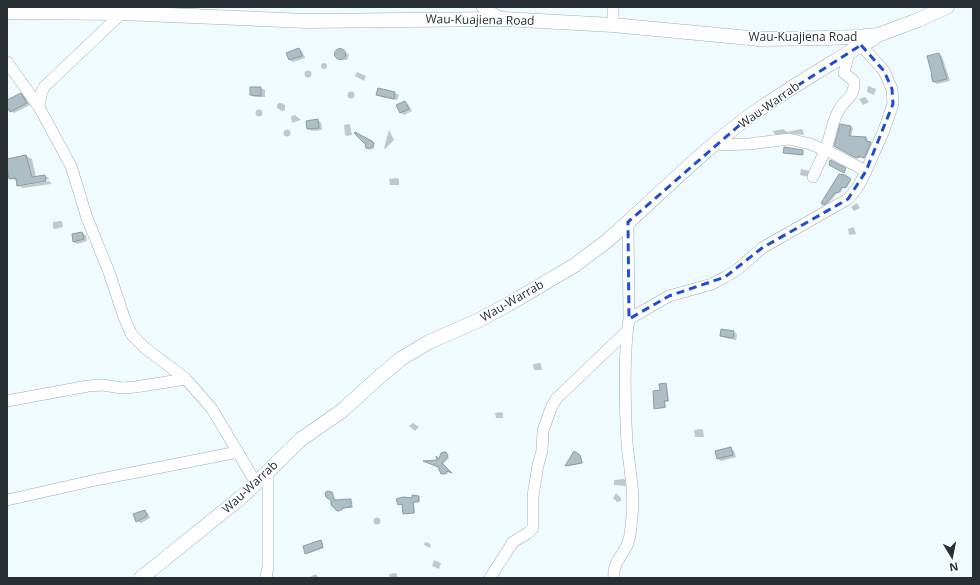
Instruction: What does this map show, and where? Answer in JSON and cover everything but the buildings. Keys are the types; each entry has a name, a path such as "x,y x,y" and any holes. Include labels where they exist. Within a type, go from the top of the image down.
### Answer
{"main road":[{"name":"Wau-Kuajiena Road","path":"7,12 122,13 306,21 503,19 613,24 760,39 855,38 878,35 947,7"},
{"name":"Wau-Warrab","path":"141,578 225,511 300,440 343,410 402,358 429,342 478,321 575,265 592,253 714,145 750,116 785,92 855,49 890,31"}],"street":[{"path":"482,7 503,19"},
{"path":"613,7 613,24"},
{"path":"39,107 41,94 44,87 122,13"},
{"path":"629,319 669,296 712,284 738,269 762,248 848,199 858,187 866,171 884,130 893,104 892,89 884,71 855,49 844,73 854,81 851,96 841,107 833,121 825,150 813,177"},
{"path":"7,62 39,107 71,166 87,218 132,335 145,348 186,379 212,409 256,483"},
{"path":"714,145 749,144 789,139 810,144 825,150 846,159 866,171"},
{"path":"614,578 613,572 616,563 629,542 634,504 627,442 626,332 629,319 628,222"},
{"path":"490,578 513,542 528,533 533,528 533,496 538,465 542,452 543,431 551,408 556,399 626,332"},
{"path":"7,401 88,386 103,385 122,388 186,379"},
{"path":"7,500 96,480 238,452"},
{"path":"266,578 268,566 268,471"}],"highlighted area":[{"path":"861,45 884,71 892,89 893,104 866,171 848,199 762,248 725,277 669,296 629,319 628,222 750,116"}]}
